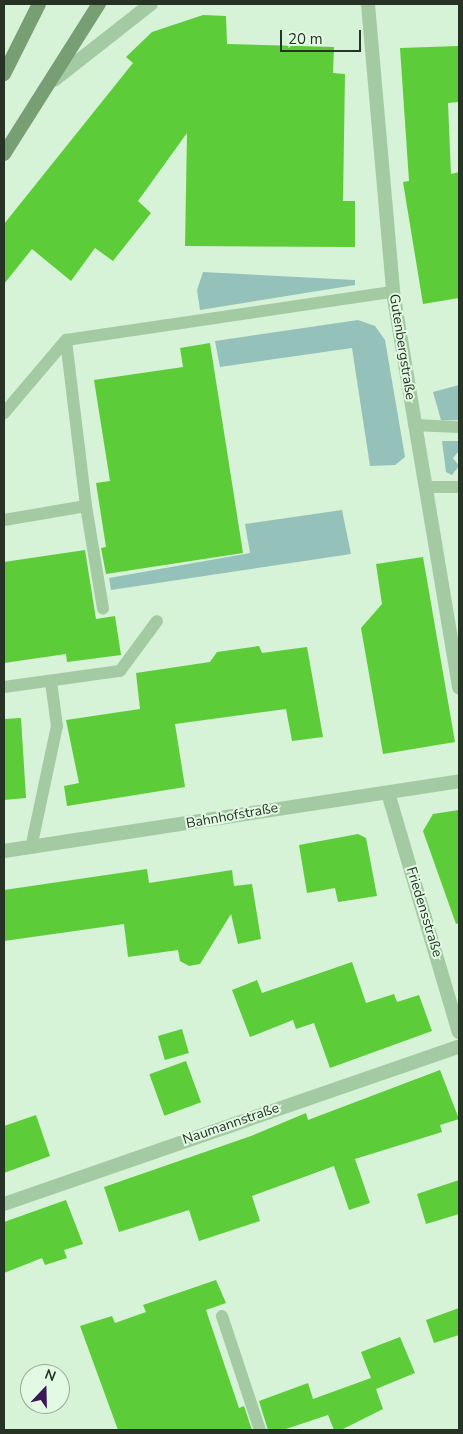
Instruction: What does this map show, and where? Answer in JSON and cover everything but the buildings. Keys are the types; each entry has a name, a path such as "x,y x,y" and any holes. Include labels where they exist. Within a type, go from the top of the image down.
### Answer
{"main road":[{"path":"4,74 39,4"},
{"path":"5,153 54,80 99,4"}],"street":[{"path":"54,80 151,4"},
{"name":"Gutenbergstraße","path":"368,4 393,292 459,688"},
{"name":"Bahnhofstraße","path":"4,851 459,781"},
{"name":"Friedensstraße","path":"388,793 459,1032"},
{"name":"Naumannstraße","path":"4,1204 459,1046"}],"lane":[{"path":"4,413 66,340 393,292"},
{"path":"66,340 86,506 103,609"},
{"path":"414,425 459,426"},
{"path":"425,488 459,487"},
{"path":"4,520 86,506"},
{"path":"4,687 120,672 156,621"},
{"path":"31,848 57,726 51,682"},
{"path":"222,1316 260,1430"}],"shaded area":[{"path":"203,272 355,280 355,285 200,310 197,290"},
{"path":"358,320 375,326 385,340 405,457 395,465 370,466 352,348 220,367 215,341"},
{"path":"459,385 459,420 441,420 433,392"},
{"path":"442,441 459,441 459,451 453,458 459,466 452,475 446,472"},
{"path":"342,510 351,554 111,590 109,578 250,553 245,524"}]}
